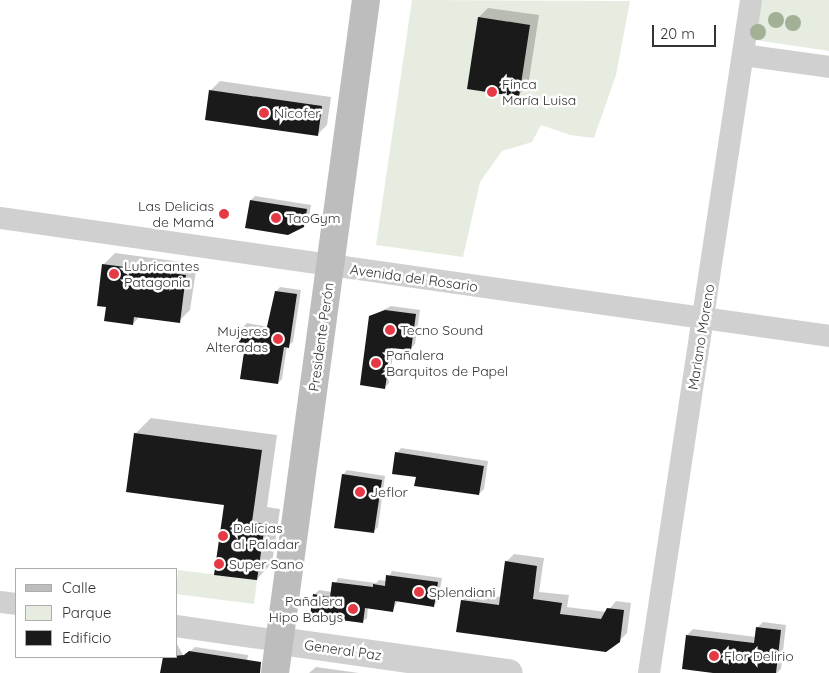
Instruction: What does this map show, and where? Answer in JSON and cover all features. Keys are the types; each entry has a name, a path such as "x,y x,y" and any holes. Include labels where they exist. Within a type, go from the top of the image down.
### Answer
{"main road":[{"name":"Presidente Perón","path":"275,673 366,0"}],"street":[{"name":"Mariano Moreno","path":"649,673 751,0"},
{"path":"744,55 829,67"},
{"name":"Avenida del Rosario","path":"0,218 829,336"},
{"path":"0,602 15,604"},
{"name":"General Paz","path":"178,626 509,673"}],"green space":[{"path":"412,0 630,1 616,75 594,138 570,135 541,125 532,142 502,151 480,182 463,257 376,245"},
{"path":"761,0 829,0 829,51 756,40"},
{"path":"178,570 257,580 254,604 178,594"}],"building":[{"path":"478,17 530,25 519,97 467,89"},
{"name":"Nicofer","path":"209,90 322,106 318,136 205,120"},
{"name":"TaoGym","path":"250,200 307,209 304,227 288,235 245,228"},
{"path":"102,264 186,275 180,323 134,317 133,325 104,321 106,307 97,306"},
{"path":"275,291 297,294 289,348 284,347 278,384 240,379 244,352 238,351 241,327 266,331"},
{"name":"Tecno Sound","path":"385,310 416,314 411,350 391,348 385,389 360,385 369,316"},
{"path":"134,433 262,450 252,522 265,524 257,580 214,575 224,505 126,492"},
{"path":"395,452 484,466 479,495 414,486 416,477 392,474"},
{"path":"342,474 382,480 374,533 334,528"},
{"path":"505,561 537,566 533,599 562,603 560,614 601,619 607,608 624,610 620,642 606,652 456,632 461,600 499,605"},
{"path":"386,575 438,582 434,607 395,601 393,612 365,608 363,623 310,616 313,594 330,597 332,582 373,587 373,584 385,586"},
{"path":"756,627 781,630 776,673 713,673 682,669 686,635 754,643"},
{"path":"189,651 261,662 260,673 160,673 163,658 178,658 178,656 184,655"}],"place":[{"name":"Finca María Luisa","path":"492,92"},
{"name":"Nicofer","path":"264,113"},
{"name":"Las Delicias de Mamá","path":"224,214"},
{"name":"TaoGym","path":"276,218"},
{"name":"Lubricantes Patagonia","path":"114,274"},
{"name":"Tecno Sound","path":"390,330"},
{"name":"Mujeres Alteradas","path":"278,339"},
{"name":"Pañalera Barquitos de Papel","path":"376,363"},
{"name":"Jeflor","path":"360,492"},
{"name":"Delicias al Paladar","path":"223,536"},
{"name":"Super Sano","path":"219,564"},
{"name":"Splendiani","path":"419,592"},
{"name":"Pañalera Hipo Babys","path":"353,609"},
{"name":"Flor Delirio","path":"714,656"}]}
